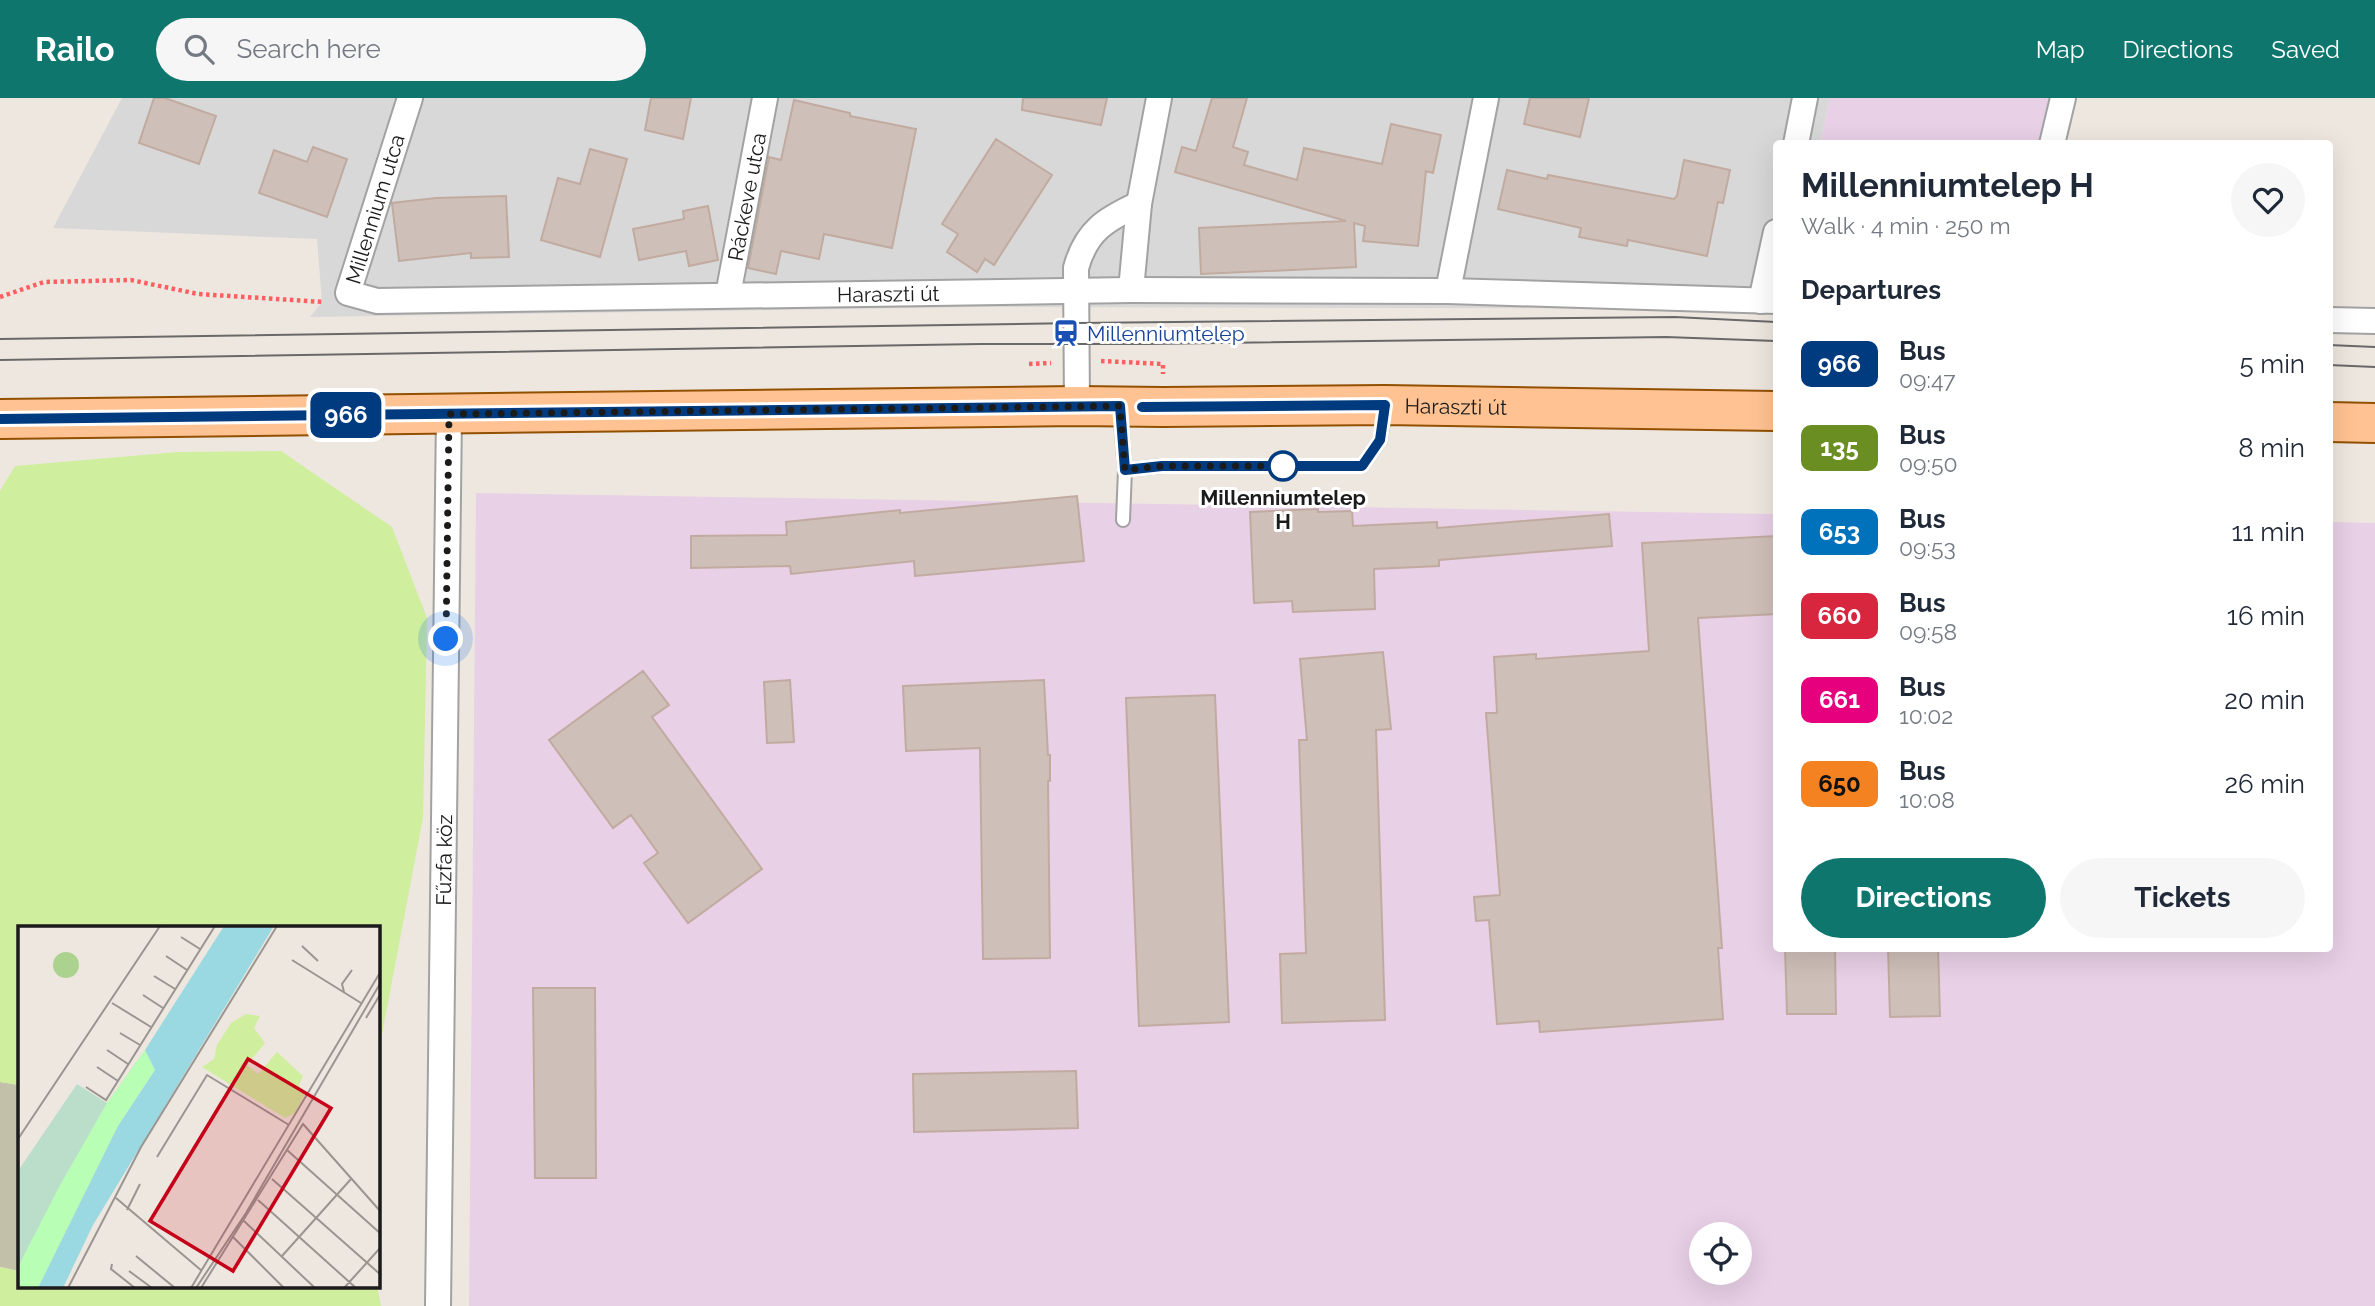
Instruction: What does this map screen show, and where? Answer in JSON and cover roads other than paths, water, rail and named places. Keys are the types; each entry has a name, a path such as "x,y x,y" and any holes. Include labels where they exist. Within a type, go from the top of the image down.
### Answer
{"main road":[{"name":"Haraszti út","path":"0,419 1077,406 1385,405 1773,411"},
{"path":"2333,422 2375,423"}],"street":[{"name":"Millennium utca","path":"377,301 348,293 410,98"},
{"name":"Ráckeve utca","path":"727,295 765,98"},
{"path":"1131,290 1139,204 1159,98"},
{"path":"1448,291 1486,98"},
{"path":"1797,140 1805,98"},
{"path":"2053,140 2063,98"},
{"path":"1077,406 1076,268 1091,235 1111,217 1139,204"},
{"path":"1769,301 1773,262"},
{"name":"Haraszti út","path":"377,301 1131,290 1448,291 1769,301"},
{"path":"2333,320 2375,321"},
{"name":"Fűzfa köz","path":"438,1306 449,414"}],"lane":[{"path":"1125,470 1162,466 1362,466 1380,440 1385,405"},
{"path":"1120,406 1125,470 1122,520"}],"tram line":[{"path":"0,339 1675,317 1773,322"},
{"path":"0,360 981,344 1666,337 1773,341"},
{"path":"2333,345 2375,347"},
{"path":"2333,365 2375,367"}],"place":[{"name":"Millenniumtelep","path":"1066,333"},
{"name":"Millenniumtelep H","path":"1283,466"}]}
